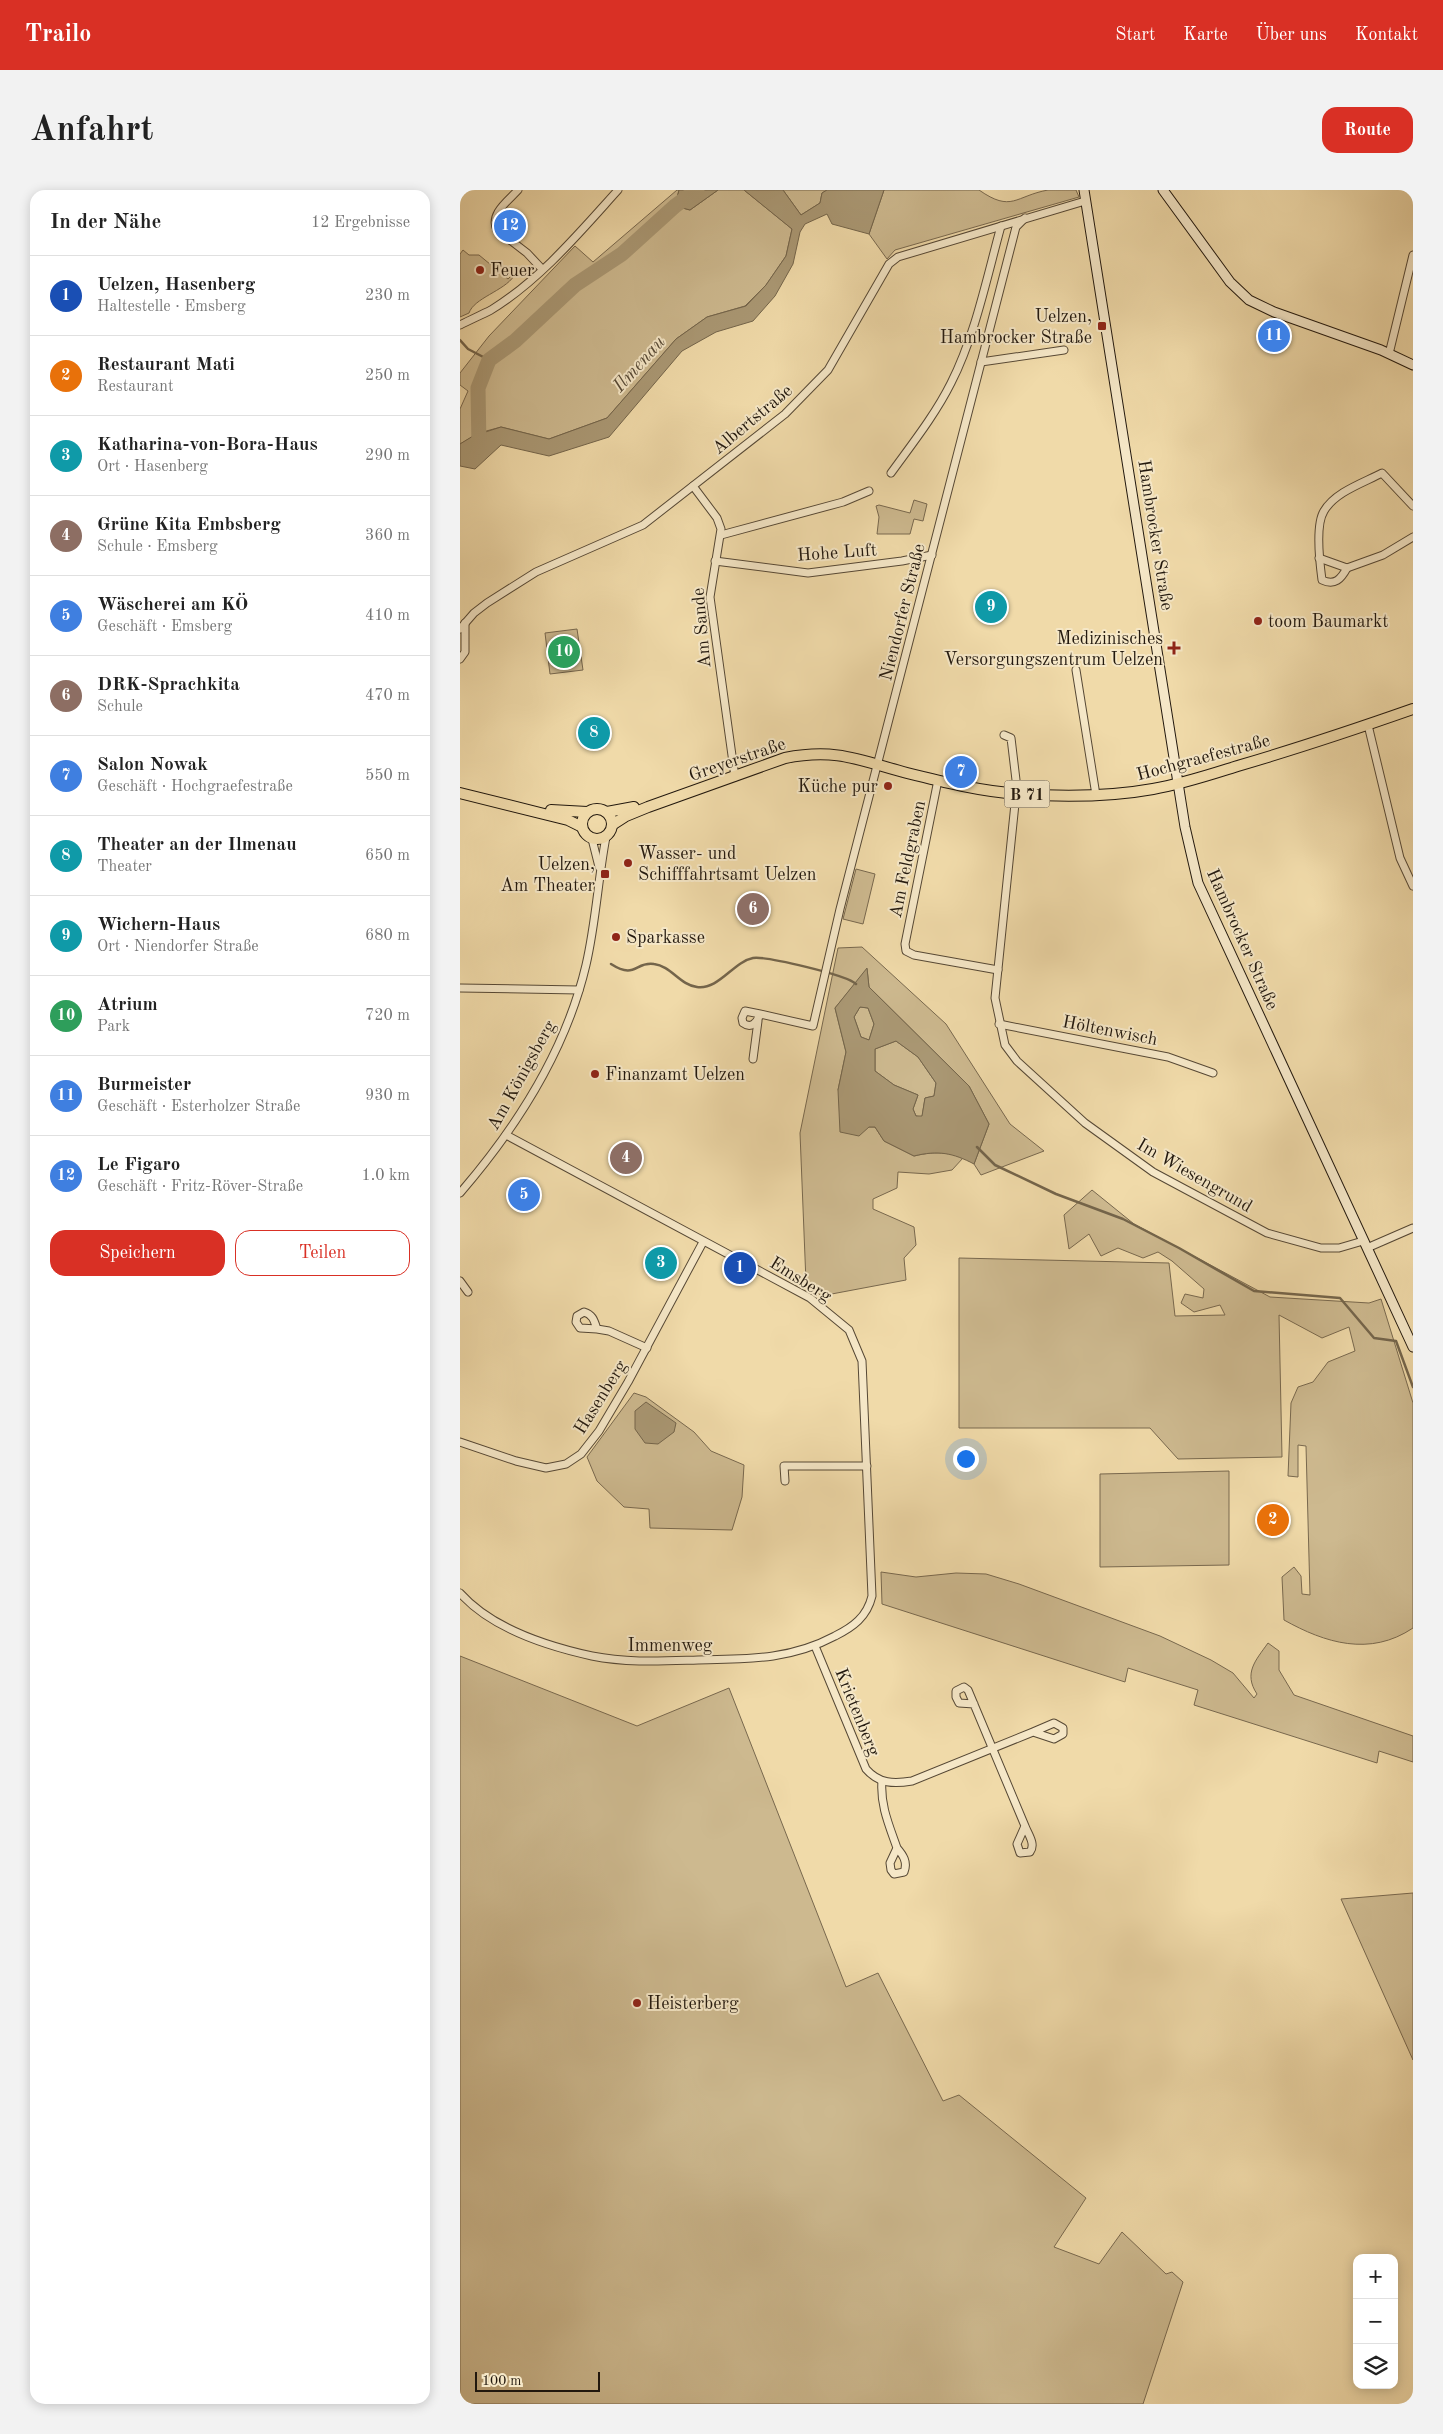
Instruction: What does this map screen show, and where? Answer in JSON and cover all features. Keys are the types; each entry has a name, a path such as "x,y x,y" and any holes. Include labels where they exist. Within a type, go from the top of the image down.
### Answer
{"main road":[{"name":"Hochgraefestraße","path":"878,764 976,789 1016,794 1096,795 1127,793 1178,784 1368,725 1413,709"},
{"name":"Greyerstraße","path":"612,825 626,816 667,800 785,758 820,753 857,757 878,764"},
{"path":"460,793 520,808 568,820 582,827 592,839 606,836 612,825 607,812 597,808 587,812 520,808"},
{"name":"Greyerstraße","path":"607,812 667,800"},
{"path":"582,827 584,816 587,812"}],"street":[{"path":"518,190 497,214 494,222 497,230 527,253 542,269"},
{"path":"460,325 491,310 518,291 542,269 618,190"},
{"name":"Hambrocker Straße","path":"1084,190 1178,784 1198,883 1413,1347"},
{"path":"1162,190 1230,282 1249,300 1274,312 1389,354 1413,365"},
{"path":"1025,218 1086,201"},
{"name":"Albertstraße","path":"460,658 465,652 462,626 487,603 536,572 643,525 785,414 828,370 889,264 898,257 1025,218"},
{"name":"Niendorfer Straße","path":"753,1059 759,1018 813,1026 824,974 1016,227 1025,218"},
{"path":"891,473 926,425 951,384 964,353 1001,226"},
{"path":"1389,354 1413,255"},
{"path":"981,362 1064,350"},
{"path":"1413,506 1382,473 1336,498 1323,512 1320,526 1319,558 1322,580 1329,583 1336,582 1347,568 1383,555 1413,537"},
{"path":"693,486 720,523 721,535 843,502 869,492"},
{"name":"Am Sande","path":"721,535 710,597 735,776"},
{"name":"Hohe Luft","path":"715,561 808,573 902,561 932,555"},
{"path":"1319,558 1347,568"},
{"path":"1076,670 1096,795"},
{"path":"1368,725 1400,858 1413,886"},
{"name":"Im Wiesengrund","path":"1004,735 1011,738 1016,794 996,998 999,1024 1005,1045 1017,1062 1085,1123 1153,1172 1267,1233 1321,1248 1339,1248 1365,1244 1413,1228"},
{"name":"Am Feldgraben","path":"938,780 905,944 906,951 914,955 998,970"},
{"name":"Am Königsberg","path":"460,1193 506,1135 554,1054 579,990 596,919 600,872 606,836"},
{"name":"Am Königsberg","path":"592,839 600,872"},
{"path":"460,988 579,990"},
{"name":"Höltenwisch","path":"999,1024 1168,1057 1213,1073"},
{"name":"Emsberg","path":"506,1135 801,1293 849,1330 862,1361 872,1596"},
{"name":"Hasenberg","path":"460,1442 532,1466 546,1468 566,1464 581,1454 589,1445 646,1348 703,1242"},
{"path":"460,1281 468,1292"},
{"name":"Hasenberg","path":"597,1329 609,1331 646,1348"},
{"path":"785,1481 784,1466 867,1466"},
{"name":"Immenweg","path":"460,1593 483,1614 513,1630 565,1649 609,1659 649,1662 764,1658 793,1654 816,1646 847,1630 864,1617 872,1596"},
{"name":"Krietenberg","path":"816,1646 866,1769 873,1777 882,1781"},
{"path":"974,1704 1025,1826"},
{"path":"897,1848 883,1808 881,1796 882,1781 894,1784 912,1781 1032,1732"}],"shaded area":[{"path":"679,190 675,206 690,210 718,190 744,190 792,229 786,256 766,285 745,306 707,317 676,339 607,418 549,439 501,427 479,433 460,444 460,409 468,391 460,385 460,373 489,336 575,246 593,262"},
{"path":"679,190 718,190 690,210 675,206"},
{"path":"744,190 783,190 801,215 820,203 822,193 827,190 884,190 869,234 832,224 827,214 805,224 800,232 793,264 775,296 753,321 716,332 682,351 609,437 549,456 501,445 475,469 460,466 460,444 473,436 501,427 549,439 607,418 676,339 707,317 746,306 766,285 786,256 792,229"},
{"path":"783,190 827,190 822,193 820,203 801,215"},
{"path":"884,190 979,190 999,201 1007,202 1048,190 1076,190 1079,197 895,250 887,259 869,234"},
{"path":"463,250 469,255 479,255 508,279 513,274 514,276 503,286 477,303 469,313 460,317 460,254"},
{"path":"914,500 927,504 923,521 914,519 910,534 877,534 879,517 876,506 879,505 910,513"},
{"path":"577,629 583,670 550,674 545,633"},
{"path":"856,869 875,874 863,924 843,919"},
{"path":"862,947 946,1024 1010,1124 1044,1151 981,1175 974,1164 989,1124 969,1086 869,987 867,969 835,1008 846,1052 838,1090 869,1127 875,1127 884,1141 914,1156 939,1153 963,1158 952,1170 929,1174 898,1172 897,1188 873,1199 873,1209 914,1227 916,1245 904,1258 906,1280 821,1296 806,1282 800,1133 838,948"},
{"path":"867,968 869,987 969,1086 989,1124 974,1164 959,1157 938,1153 914,1156 884,1141 875,1127 869,1127 859,1136 840,1132 838,1090 846,1052 835,1008","holes":["860,1007 868,1008 874,1024 869,1040 861,1037 854,1017","896,1041 918,1057 936,1083 934,1096 925,1098 922,1116 916,1116 913,1109 918,1095 894,1085 875,1071 875,1049"]},
{"path":"860,1007 868,1008 874,1024 869,1040 861,1037 854,1017"},
{"path":"896,1041 918,1057 936,1083 934,1096 925,1098 922,1117 916,1116 913,1109 918,1095 894,1085 875,1071 875,1049"},
{"path":"1092,1190 1134,1224 1270,1297 1369,1303 1381,1299 1413,1403 1413,1628 1397,1637 1380,1642 1348,1644 1315,1635 1284,1620 1282,1577 1294,1567 1301,1576 1302,1594 1310,1595 1306,1446 1298,1445 1298,1477 1288,1476 1291,1403 1298,1387 1313,1382 1328,1362 1355,1351 1349,1327 1322,1338 1279,1315 1282,1457 1178,1459 1150,1428 959,1428 959,1258 1169,1263 1175,1316 1225,1315 1220,1305 1194,1312 1181,1303 1185,1294 1203,1298 1204,1289 1172,1261 1158,1252 1143,1258 1118,1248 1101,1256 1089,1234 1069,1249 1064,1215"},
{"path":"634,1393 646,1397 694,1432 711,1451 744,1465 742,1497 732,1530 650,1528 649,1509 624,1507 597,1481 587,1457"},
{"path":"646,1402 676,1423 674,1432 658,1444 645,1443 635,1429 635,1411"},
{"path":"1229,1471 1229,1565 1100,1567 1100,1474"},
{"path":"881,1572 916,1577 956,1573 986,1574 1019,1584 1160,1636 1211,1660 1233,1673 1254,1698 1257,1694 1251,1680 1251,1673 1256,1661 1268,1643 1279,1651 1279,1670 1294,1695 1413,1736 1413,1762 1379,1751 1377,1763 1194,1705 1198,1690 1128,1668 1125,1682 882,1604"},
{"path":"460,1656 637,1726 729,1688 846,1987 878,1973 943,2101 959,2095 1086,2198 1054,2247 1099,2264 1122,2232 1166,2274 1172,2272 1183,2282 1143,2404 460,2404"},
{"path":"1413,1893 1413,2060 1341,1899"}],"waterway":[{"path":"479,447 478,388 489,360 515,341 575,285 622,254 675,206 697,190"},
{"path":"460,340 468,349 489,360"},
{"path":"611,964 626,970 648,964 660,965 691,986 705,987 719,980 746,961 753,958 761,958 823,971 850,980 856,984"},
{"path":"977,1147 995,1165 1056,1194 1123,1219 1179,1248 1254,1291 1340,1298 1374,1338 1396,1341 1413,1387"}],"place":[{"name":"Le Figaro","path":"510,226"},
{"name":"Feuer","path":"480,270"},
{"name":"Uelzen, Hambrocker Straße","path":"1102,326"},
{"name":"Burmeister","path":"1274,336"},
{"name":"Wichern-Haus","path":"991,607"},
{"name":"toom Baumarkt","path":"1258,621"},
{"name":"Medizinisches Versorgungszentrum Uelzen","path":"1174,648"},
{"name":"Atrium","path":"564,652"},
{"name":"Theater an der Ilmenau","path":"594,733"},
{"name":"Salon Nowak","path":"961,772"},
{"name":"Küche pur","path":"888,786"},
{"name":"Wasser- und Schifffahrtsamt Uelzen","path":"628,863"},
{"name":"Uelzen, Am Theater","path":"605,874"},
{"name":"DRK-Sprachkita","path":"753,909"},
{"name":"Sparkasse","path":"616,937"},
{"name":"Finanzamt Uelzen","path":"595,1074"},
{"name":"Grüne Kita Embsberg","path":"626,1158"},
{"name":"Wäscherei am KÖ","path":"524,1195"},
{"name":"Katharina-von-Bora-Haus","path":"661,1263"},
{"name":"Uelzen, Hasenberg","path":"740,1268"},
{"name":"Restaurant Mati","path":"1273,1520"},
{"name":"Heisterberg","path":"637,2003"}],"water label":[{"name":"Ilmenau","path":"638,363"}]}
